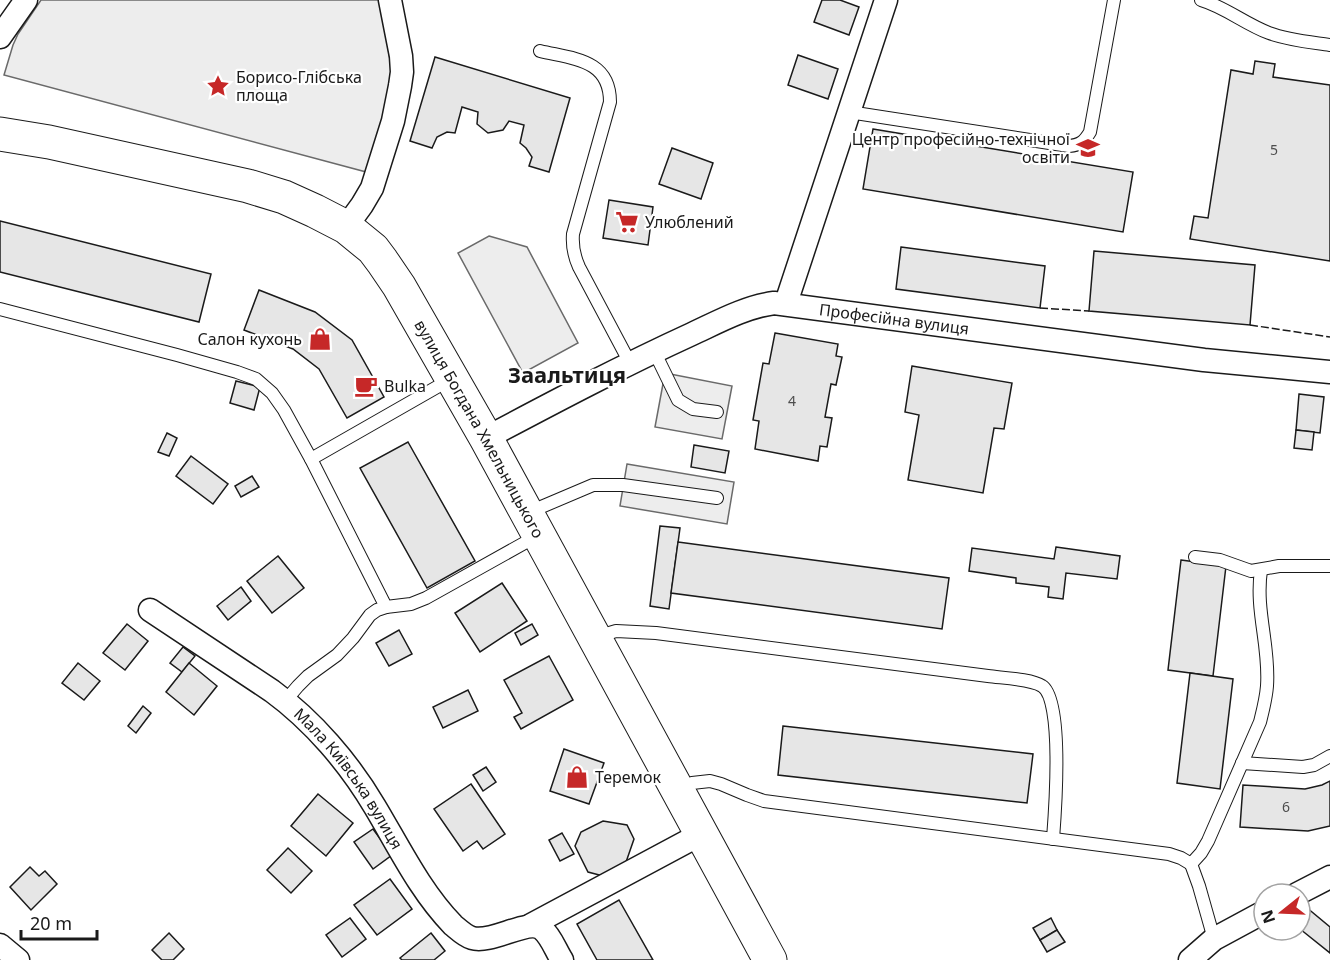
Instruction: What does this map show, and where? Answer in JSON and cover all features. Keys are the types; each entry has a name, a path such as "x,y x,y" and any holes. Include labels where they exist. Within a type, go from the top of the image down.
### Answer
{"main road":[{"name":"вулиця Богдана Хмельницького","path":"0,134 49,142 248,186 315,211 346,227 373,249 399,286 486,438 770,960"}],"street":[{"path":"0,37 27,0"},
{"path":"346,227 372,189 393,121 400,86 401,56 390,0"},
{"path":"786,303 886,0"},
{"name":"Професійна вулиця","path":"486,438 654,351 759,305 774,303 1204,360 1330,372"},
{"name":"Мала Київська вулиця","path":"150,610 285,700 325,740 366,792 431,898 453,924 464,934 473,938 482,939 531,926 701,834"},
{"path":"1312,886 1330,877"},
{"path":"1190,960 1214,939 1252,918"},
{"path":"531,926 540,927 546,933 562,960"},
{"path":"0,945 18,960"}],"lane":[{"path":"849,112 1069,146 1078,145 1085,141 1090,132 1114,0"},
{"path":"1201,0 1216,5 1271,34 1330,45"},
{"path":"540,51 591,65 603,76 609,87 610,102 572,242 579,267 630,363"},
{"path":"0,309 177,355 256,379 272,393 311,459 386,607"},
{"path":"654,351 678,400 693,409 717,412"},
{"path":"311,459 452,378"},
{"path":"285,700 308,676 337,655 370,615 377,610 426,598 593,485 623,485 717,498"},
{"path":"1195,557 1220,560 1251,571 1279,566 1330,566"},
{"path":"1191,864 1208,841 1260,722 1265,704 1266,653 1259,597 1261,570"},
{"path":"594,638 616,631 656,633 1006,678 1041,685 1050,694 1055,728 1057,764 1053,839"},
{"path":"1242,763 1303,767 1314,765 1330,756"},
{"path":"677,791 692,783 710,781 764,801 781,804 1168,854 1191,864 1214,939"}],"shaded area":[{"name":"Борисо-Глібська площа","path":"41,0 381,0 392,74 370,173 4,75 18,34"},
{"path":"489,236 527,247 578,343 523,373 458,253"},
{"path":"665,373 732,386 722,439 655,427"},
{"path":"627,464 734,482 727,524 620,506"}],"building":[{"path":"822,0 840,0 859,7 849,35 814,22"},
{"path":"798,55 838,69 828,99 788,85"},
{"path":"435,57 570,98 549,172 529,166 532,157 520,143 524,125 509,121 503,130 488,133 477,124 478,112 462,107 455,133 447,132 437,137 432,148 410,141"},
{"path":"1255,61 1275,64 1273,77 1330,85 1330,261 1190,239 1194,216 1208,218 1231,70 1253,74"},
{"path":"873,129 1133,172 1123,232 863,189"},
{"path":"672,148 713,163 701,199 659,184"},
{"path":"609,200 653,207 648,245 603,238"},
{"path":"0,221 211,274 199,322 0,272"},
{"path":"901,247 1045,266 1040,308 896,289"},
{"path":"1094,251 1255,265 1250,325 1089,311"},
{"path":"259,290 315,312 352,340 384,397 347,418 319,369 293,349 244,330"},
{"path":"775,333 838,344 836,356 842,357 836,385 831,384 825,417 832,418 827,447 820,446 818,461 755,449 759,421 753,420 763,363 769,364"},
{"path":"912,366 1012,383 1004,429 994,428 983,493 908,480 919,415 905,412"},
{"path":"236,381 260,387 254,410 230,403"},
{"path":"1299,394 1324,397 1320,433 1296,430"},
{"path":"1296,430 1314,432 1312,450 1294,448"},
{"path":"167,433 177,438 169,456 158,452"},
{"path":"408,442 475,561 427,588 360,468"},
{"path":"694,445 729,451 725,473 691,467"},
{"path":"191,456 228,484 213,504 176,476"},
{"path":"252,476 259,487 241,497 235,486"},
{"path":"660,526 680,528 669,609 650,606"},
{"path":"678,542 949,578 942,629 671,593"},
{"path":"1056,547 1120,556 1117,579 1066,573 1063,599 1048,597 1049,587 1016,583 1016,578 969,571 972,548 1054,559"},
{"path":"278,556 304,588 272,613 247,581"},
{"path":"1181,560 1226,566 1213,676 1168,670"},
{"path":"502,583 527,621 480,652 455,613"},
{"path":"241,587 251,601 228,620 217,606"},
{"path":"127,624 148,641 125,670 103,653"},
{"path":"532,624 538,635 521,645 515,633"},
{"path":"399,630 412,654 389,666 376,643"},
{"path":"183,647 195,656 182,672 170,663"},
{"path":"549,656 573,700 521,729 514,717 522,713 504,680"},
{"path":"78,663 100,681 84,700 62,683"},
{"path":"189,663 217,686 194,715 166,692"},
{"path":"1190,673 1233,679 1220,789 1177,783"},
{"path":"468,690 478,711 443,728 433,707"},
{"path":"143,706 151,713 136,733 128,726"},
{"path":"783,726 1033,754 1027,803 778,775"},
{"name":"Теремок","path":"564,749 604,763 589,804 550,791"},
{"path":"486,767 496,782 483,791 473,775"},
{"path":"1330,781 1330,826 1308,831 1240,827 1243,785 1305,789"},
{"path":"471,784 505,834 483,849 477,841 463,851 434,809"},
{"path":"318,794 353,823 326,856 291,826"},
{"path":"603,821 627,825 634,839 625,865 603,876 588,872 575,846 581,832"},
{"path":"373,829 392,855 373,869 354,842"},
{"path":"562,833 574,854 560,861 549,840"},
{"path":"288,848 312,871 291,893 267,870"},
{"path":"30,867 39,876 45,871 57,884 31,910 10,887"},
{"path":"390,879 412,909 377,935 354,905"},
{"path":"619,900 653,960 597,960 577,924"},
{"path":"1312,912 1330,927 1330,953 1312,939"},
{"path":"350,918 366,939 342,957 326,935"},
{"path":"1051,918 1057,930 1040,940 1033,928"},
{"path":"1057,930 1065,942 1047,952 1040,940"},
{"path":"169,933 184,949 173,960 162,960 152,950"},
{"path":"431,933 445,951 434,960 402,960 400,958"}],"fence":[{"path":"1040,308 1089,311"},
{"path":"1250,325 1330,337"}],"place":[{"name":"Борисо-Глібська площа","path":"218,86"},
{"name":"Центр професійно-технічної освіти","path":"1088,148"},
{"name":"Улюблений","path":"627,222"},
{"name":"Салон кухонь","path":"320,339"},
{"name":"Bulka","path":"366,386"},
{"name":"Теремок","path":"577,777"}],"district":[{"name":"Заальтиця","path":"567,375"}]}
